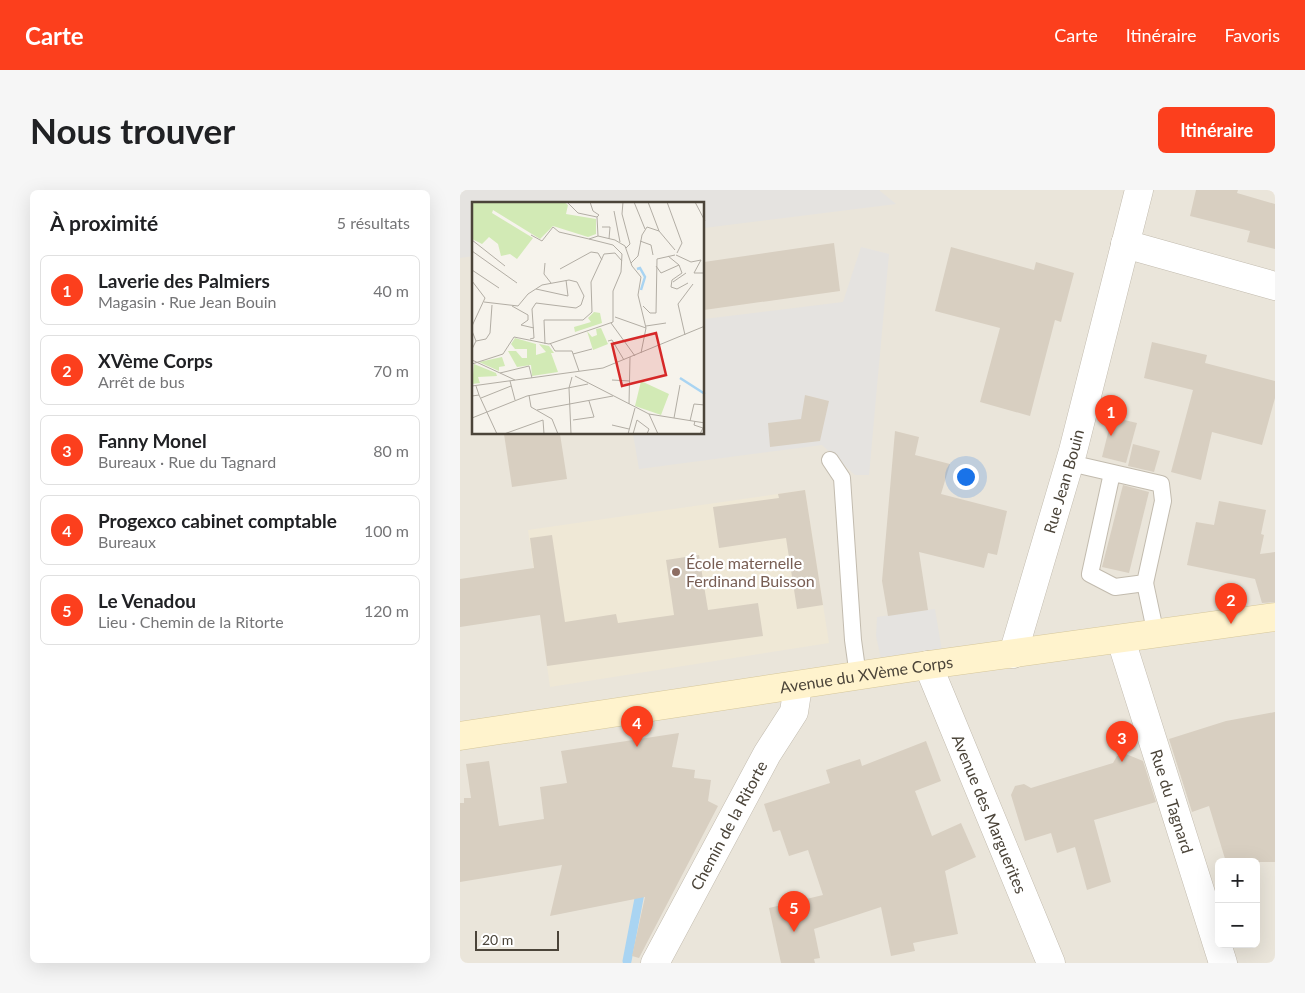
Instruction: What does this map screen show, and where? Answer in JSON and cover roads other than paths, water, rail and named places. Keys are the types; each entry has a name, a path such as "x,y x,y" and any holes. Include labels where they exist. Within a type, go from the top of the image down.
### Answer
{"main road":[{"name":"Avenue du XVème Corps","path":"460,736 928,665 1121,640 1275,617"}],"street":[{"name":"Rue Jean Bouin","path":"1013,654 1070,463 1139,190"},
{"path":"1125,244 1275,286"},
{"name":"Rue du Tagnard","path":"1121,640 1223,963"},
{"name":"Avenue des Marguerites","path":"928,665 1051,963"},
{"name":"Chemin de la Ritorte","path":"655,963 768,754 794,712 798,686"}],"lane":[{"path":"830,460 842,478 853,640 858,676"},
{"path":"1070,463 1161,484 1163,500 1145,583 1156,635"},
{"path":"1112,473 1090,574 1115,587 1145,583"}],"waterway":[{"path":"627,961 641,888"}],"place":[{"name":"Laverie des Palmiers","path":"1111,436"},
{"name":"École maternelle Ferdinand Buisson","path":"676,572"},
{"name":"XVème Corps","path":"1231,624"},
{"name":"Progexco cabinet comptable","path":"637,747"},
{"name":"Fanny Monel","path":"1122,762"},
{"name":"Le Venadou","path":"794,932"}]}
